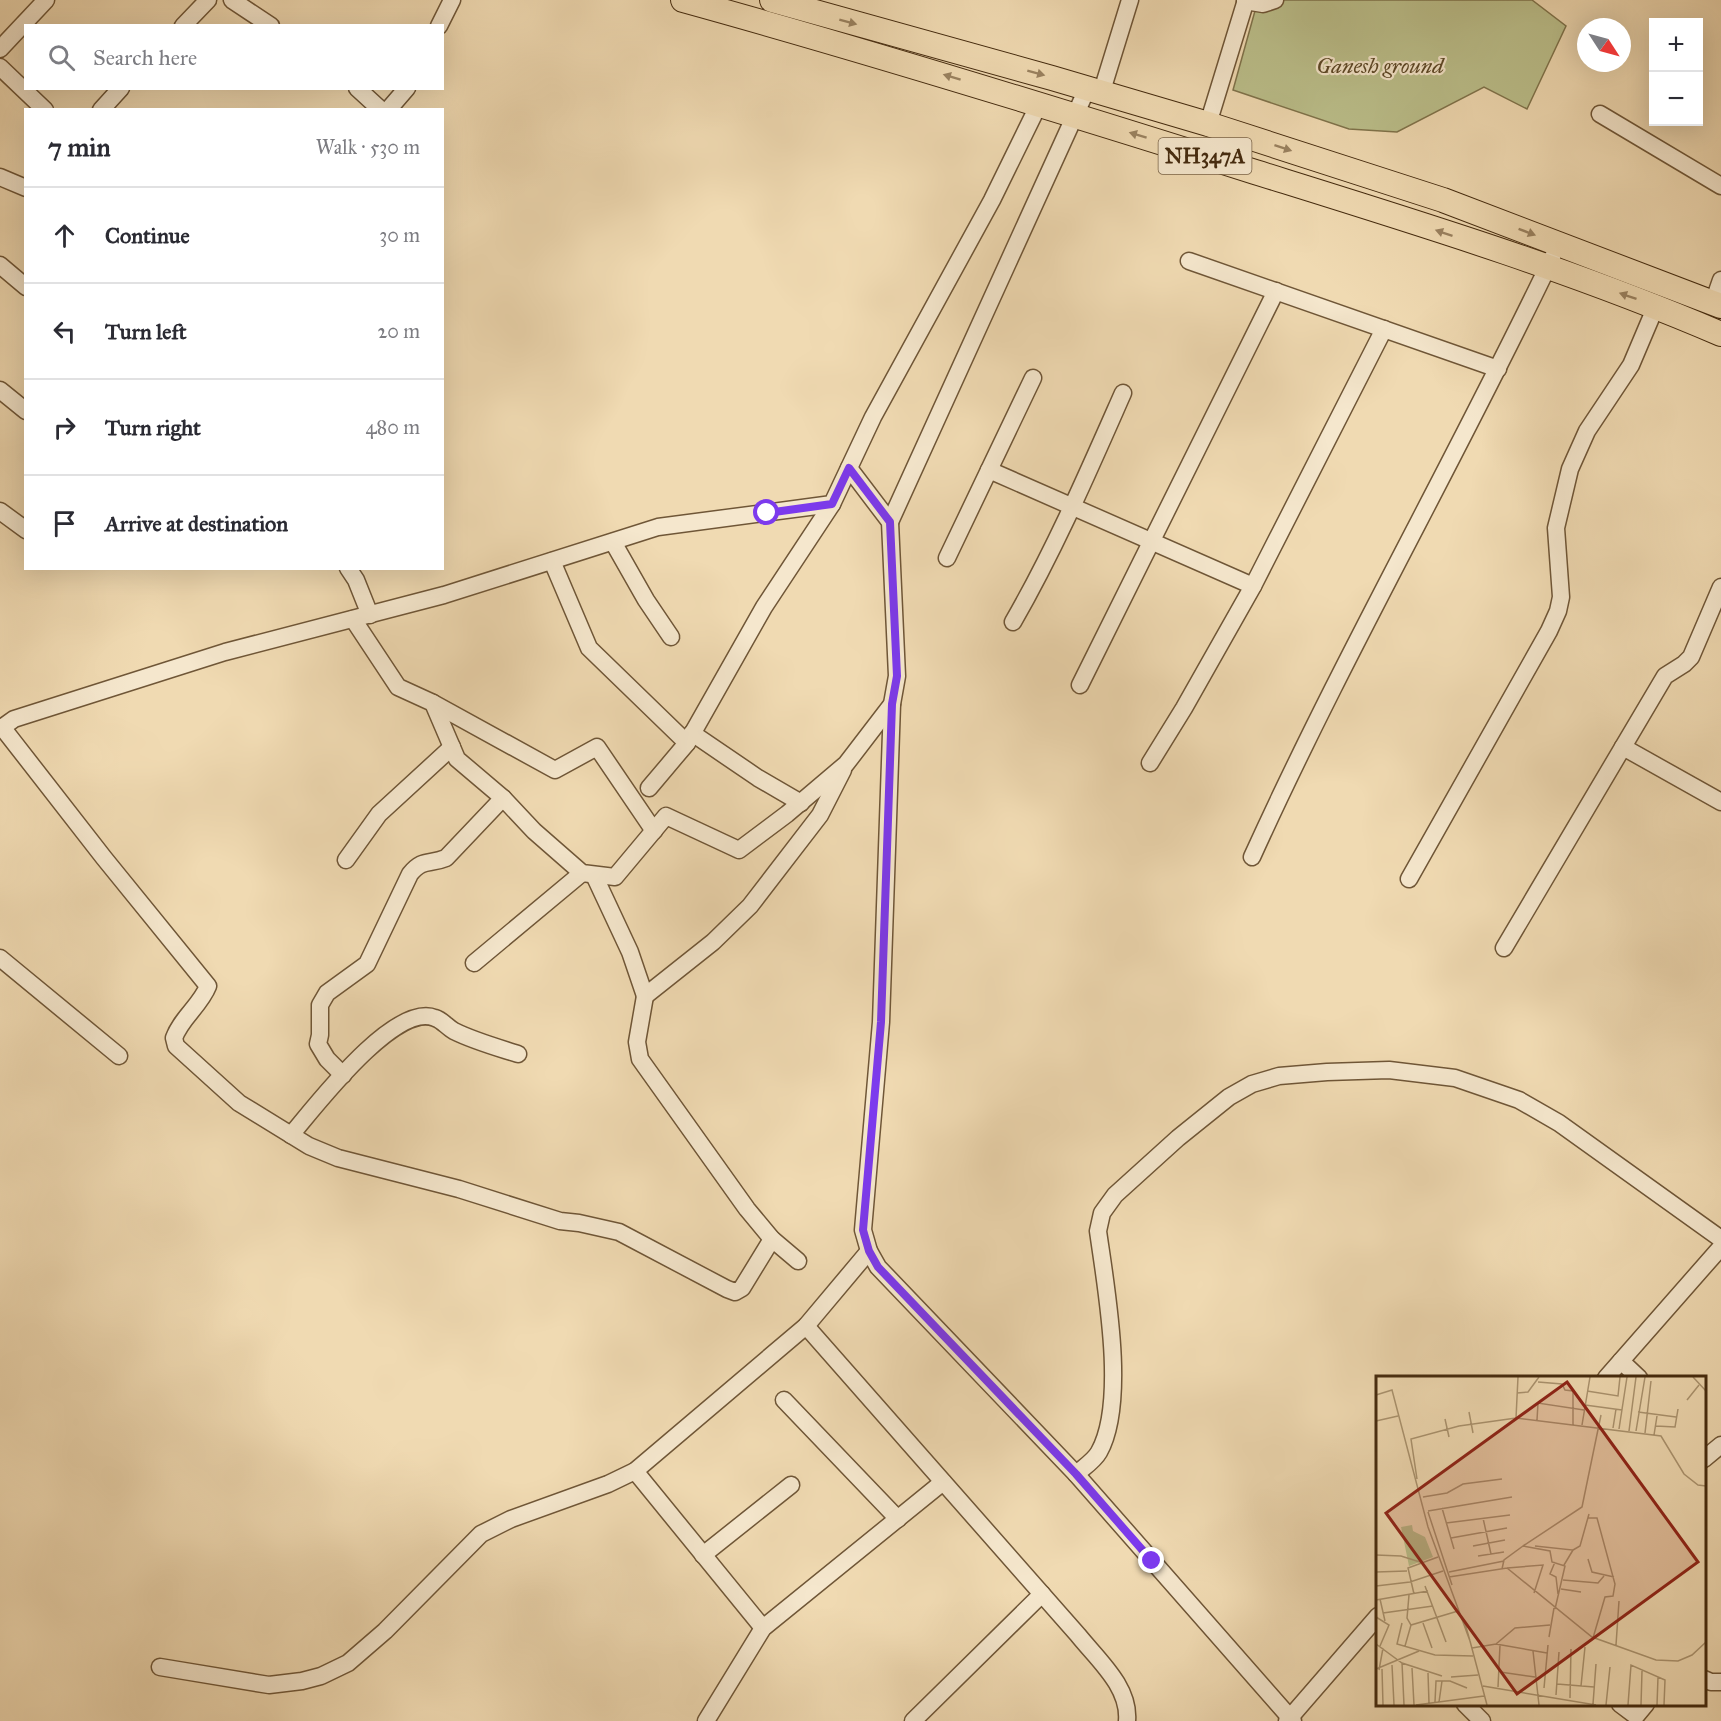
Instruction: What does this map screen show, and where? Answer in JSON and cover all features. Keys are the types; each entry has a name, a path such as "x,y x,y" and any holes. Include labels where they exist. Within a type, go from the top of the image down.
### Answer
{"highway":[{"name":"NH347A","path":"683,0 832,41 1380,211 1656,306 1721,334"},
{"name":"NH347A","path":"778,1 1208,124 1443,200 1717,304"}],"street":[{"path":"0,49 46,0"},
{"path":"185,24 208,0"},
{"path":"232,0 268,24"},
{"path":"440,24 452,0"},
{"path":"1130,0 1094,91 1075,115 890,522 897,676 892,704 881,1022 863,1230 869,1251 878,1267 1076,1474 1290,1720 1376,1619"},
{"path":"1208,124 1246,1 1263,4 1275,0"},
{"path":"0,67 24,90"},
{"path":"24,90 43,108"},
{"path":"103,108 119,90"},
{"path":"359,90 379,108"},
{"path":"390,108 406,90"},
{"path":"407,90 408,108"},
{"path":"649,788 690,738 764,607 832,504 873,417 992,200 1039,104"},
{"path":"1600,114 1721,186"},
{"path":"0,177 24,187"},
{"path":"1251,857 1285,783 1498,369 1559,244"},
{"path":"1189,261 1498,369"},
{"path":"0,265 24,285"},
{"path":"1717,304 1721,280"},
{"path":"1080,685 1276,291"},
{"path":"1409,879 1549,631 1558,611 1562,597 1556,528 1570,469 1587,431 1631,365 1656,306"},
{"path":"1150,762 1184,708 1253,586 1384,329"},
{"path":"947,558 1033,378"},
{"path":"0,390 24,409"},
{"path":"1013,622 1030,594 1072,507 1123,393"},
{"path":"849,468 890,522"},
{"path":"989,470 1253,586"},
{"path":"772,1239 742,1287 735,1292 619,1232 560,1221 459,1189 338,1158 309,1146 239,1103 176,1046 174,1038 178,1026 203,997 208,986 1,728 14,719 225,652 444,595 658,527 832,504"},
{"path":"0,511 24,529"},
{"path":"613,542 670,637"},
{"path":"552,561 589,648 690,738 801,803"},
{"path":"349,570 356,580 370,615"},
{"path":"1504,948 1665,676 1691,657 1721,587"},
{"path":"353,619 398,687 433,703 555,770 597,747 654,831"},
{"path":"433,703 457,759 503,798 534,831 588,874 630,952 645,996 637,1042 640,1059 721,1174 772,1239 798,1261"},
{"path":"645,996 713,942 750,906 820,815 846,764 892,704"},
{"path":"346,860 379,814 452,747"},
{"path":"1623,747 1721,802"},
{"path":"474,963 588,874 615,877 666,816 739,850 801,803 846,764"},
{"path":"343,1075 327,1059 318,1044 320,1005 323,999 327,993 367,963 416,866 422,862 446,858 503,798"},
{"path":"0,958 119,1056"},
{"path":"291,1135 362,1052 419,1016 434,1017 473,1040 518,1054"},
{"path":"1076,1474 1093,1460 1099,1451 1111,1412 1113,1358 1098,1232 1102,1213 1131,1179 1178,1138 1228,1097 1252,1084 1279,1076 1389,1070 1455,1078 1519,1100 1559,1123 1721,1239"},
{"path":"1607,1376 1721,1247"},
{"path":"160,1667 269,1684 302,1681 321,1676 348,1663 385,1631 481,1534 511,1519 608,1484 635,1471 806,1326 869,1251"},
{"path":"806,1326 1120,1686 1128,1708 1127,1721"},
{"path":"1621,1361 1638,1376"},
{"path":"784,1401 898,1519"},
{"path":"1706,1456 1714,1443"},
{"path":"635,1471 763,1628"},
{"path":"706,1721 763,1628 944,1482"},
{"path":"704,1555 791,1485"},
{"path":"913,1721 1042,1594"},
{"path":"1706,1680 1721,1682"},
{"path":"1467,1706 1482,1721"},
{"path":"1624,1706 1641,1714"}],"green space":[{"name":"Ganesh ground","path":"1258,0 1532,0 1566,26 1527,109 1484,87 1397,132 1349,129 1233,90"}],"route":[{"path":"767,513 832,504 849,468 890,522 897,676 892,704 881,1022 863,1230 869,1251 878,1267 1076,1474 1152,1561"}]}
